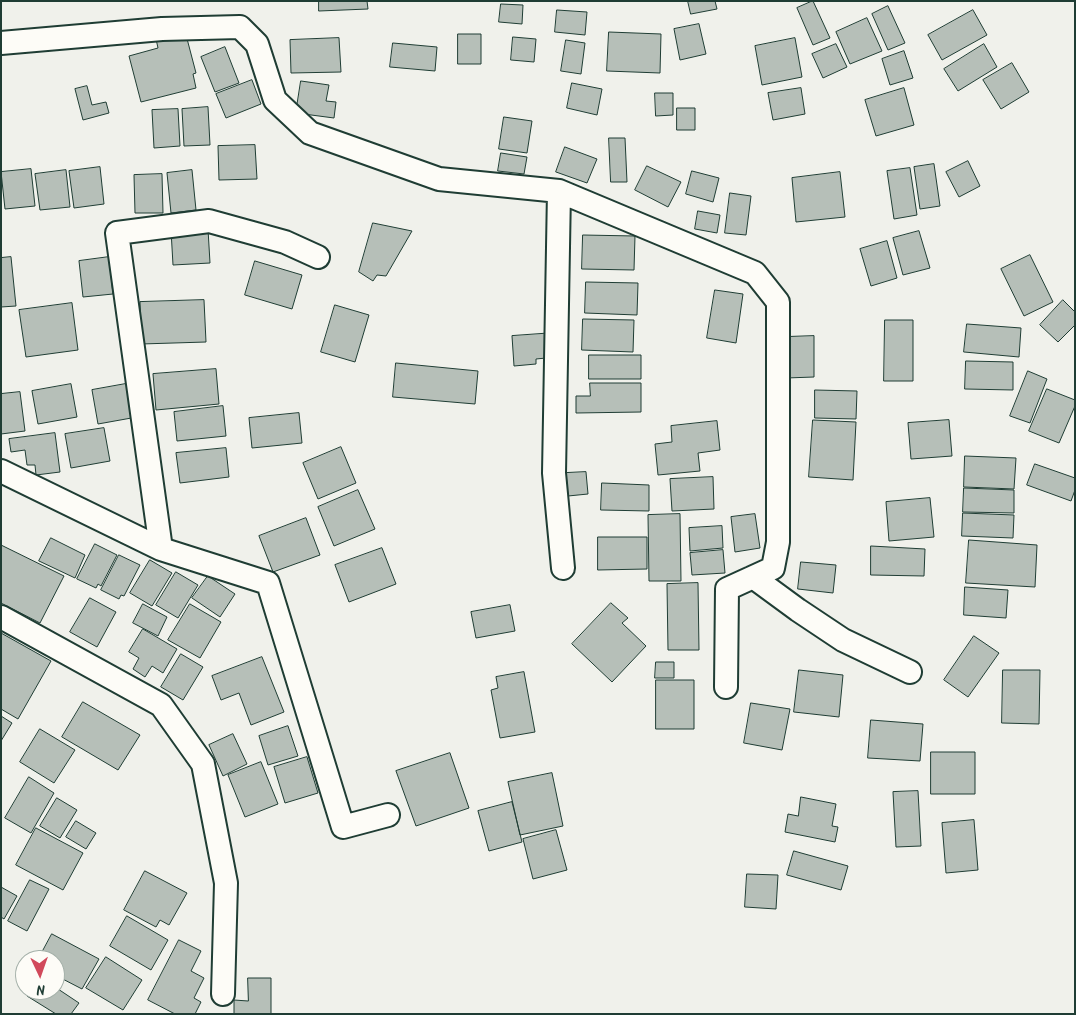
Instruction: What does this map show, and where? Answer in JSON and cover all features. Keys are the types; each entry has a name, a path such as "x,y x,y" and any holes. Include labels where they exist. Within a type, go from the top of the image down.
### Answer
{"street":[{"path":"1,43 162,29 240,27 257,44 275,100 310,133 439,179 559,191 756,273 778,302 778,542 773,568 727,589 726,688"},
{"path":"559,191 554,474 563,568"},
{"path":"161,549 117,233 209,221 285,242 318,256"},
{"path":"1,471 161,549 268,583 343,827 388,814"},
{"path":"753,577 843,640 910,672"},
{"path":"1,617 160,705 203,764 226,883 223,994"}],"building":[{"path":"319,1 367,1 368,9 319,11"},
{"path":"688,1 715,1 717,9 691,14"},
{"path":"813,1 830,38 813,45 797,8"},
{"path":"501,4 523,5 522,24 499,22"},
{"path":"888,6 905,43 888,50 872,14"},
{"path":"557,10 587,12 585,35 555,32"},
{"path":"973,10 987,35 942,60 928,35"},
{"path":"867,18 882,51 850,64 836,32"},
{"path":"699,24 706,54 680,60 674,29"},
{"path":"185,31 196,73 193,74 196,88 141,102 129,56 158,48 156,39"},
{"path":"609,32 661,34 660,73 607,71"},
{"path":"458,34 481,34 481,64 458,64"},
{"path":"513,37 536,39 534,62 511,60"},
{"path":"339,38 341,72 291,73 290,40"},
{"path":"795,38 802,77 762,85 755,46"},
{"path":"566,40 585,43 581,74 561,71"},
{"path":"393,43 437,47 435,71 390,67"},
{"path":"836,44 847,67 823,78 812,54"},
{"path":"984,44 997,67 958,91 944,69"},
{"path":"225,47 239,83 215,92 201,57"},
{"path":"904,51 913,78 890,85 882,59"},
{"path":"1012,63 1029,92 1001,109 983,80"},
{"path":"252,80 261,104 226,118 216,94"},
{"path":"301,81 329,85 326,101 336,102 334,118 296,113"},
{"path":"572,83 602,89 597,115 567,108"},
{"path":"87,86 92,105 106,102 109,113 83,120 75,89"},
{"path":"801,88 805,114 773,120 768,93"},
{"path":"904,88 914,125 876,136 865,100"},
{"path":"655,93 673,93 673,115 656,116"},
{"path":"208,107 210,145 184,146 182,109"},
{"path":"677,108 695,108 695,130 677,130"},
{"path":"178,109 180,146 154,148 152,110"},
{"path":"504,117 532,121 527,153 499,149"},
{"path":"609,138 625,138 627,182 611,182"},
{"path":"255,145 257,179 219,180 218,146"},
{"path":"565,147 597,159 587,183 556,172"},
{"path":"501,153 527,157 524,174 498,171"},
{"path":"968,161 980,186 959,197 946,172"},
{"path":"934,164 940,206 920,209 914,167"},
{"path":"647,166 681,182 668,207 635,190"},
{"path":"100,167 104,204 74,208 69,171"},
{"path":"910,168 917,215 894,219 887,171"},
{"path":"31,169 35,206 5,209 1,172"},
{"path":"66,170 70,207 40,210 35,174"},
{"path":"192,170 196,210 171,213 167,173"},
{"path":"692,171 719,178 713,202 686,194"},
{"path":"840,172 845,217 796,222 792,178"},
{"path":"162,174 163,213 135,213 134,175"},
{"path":"730,193 751,196 746,235 725,233"},
{"path":"698,211 720,215 717,233 695,229"},
{"path":"373,223 412,231 386,276 377,275 373,281 359,272"},
{"path":"208,229 210,263 173,265 171,230"},
{"path":"919,231 930,268 903,275 893,238"},
{"path":"583,235 635,236 634,270 582,269"},
{"path":"887,241 897,278 871,286 860,249"},
{"path":"1030,255 1053,302 1024,316 1001,269"},
{"path":"11,257 16,306 1,307 1,258"},
{"path":"109,257 113,294 83,297 79,261"},
{"path":"255,261 302,275 292,309 245,295"},
{"path":"586,282 638,283 637,315 585,313"},
{"path":"715,290 743,294 736,343 707,338"},
{"path":"204,300 206,342 141,344 140,302"},
{"path":"1063,300 1075,312 1075,325 1058,342 1040,325"},
{"path":"72,303 78,350 26,357 19,310"},
{"path":"335,305 369,315 355,362 321,352"},
{"path":"583,319 634,320 633,352 582,350"},
{"path":"885,320 913,320 913,381 884,381"},
{"path":"967,324 1021,328 1019,357 964,352"},
{"path":"554,333 556,357 536,359 536,364 514,366 512,336"},
{"path":"814,336 814,377 786,378 786,337"},
{"path":"589,355 641,355 641,379 589,379"},
{"path":"966,361 1013,362 1013,390 965,389"},
{"path":"396,363 478,371 475,404 393,397"},
{"path":"216,369 219,404 156,410 153,374"},
{"path":"1028,371 1047,379 1030,423 1010,416"},
{"path":"131,383 137,417 98,424 92,390"},
{"path":"590,383 641,383 641,412 576,413 576,396 590,396"},
{"path":"71,384 77,417 38,424 32,391"},
{"path":"1047,389 1075,400 1075,406 1059,443 1029,431"},
{"path":"815,390 857,391 856,419 815,418"},
{"path":"20,392 25,431 1,434 1,394"},
{"path":"223,406 226,436 177,441 174,412"},
{"path":"299,413 302,443 252,448 249,418"},
{"path":"813,420 856,422 853,480 809,477"},
{"path":"949,420 952,456 911,459 908,423"},
{"path":"717,421 720,450 698,453 700,471 658,475 655,444 672,442 671,426"},
{"path":"104,428 110,461 71,468 65,434"},
{"path":"55,433 60,472 36,475 35,465 27,465 25,450 11,452 9,439"},
{"path":"341,447 356,483 318,499 303,463"},
{"path":"226,448 229,477 180,483 176,453"},
{"path":"965,456 1016,458 1014,489 964,487"},
{"path":"1035,464 1075,478 1075,490 1071,501 1027,485"},
{"path":"586,472 588,494 568,496 566,473"},
{"path":"713,477 714,509 672,511 670,479"},
{"path":"602,483 649,485 649,511 601,510"},
{"path":"964,488 1014,490 1014,513 963,512"},
{"path":"358,490 375,529 334,546 318,507"},
{"path":"930,498 934,537 889,541 886,502"},
{"path":"963,513 1014,515 1013,538 962,536"},
{"path":"680,514 681,581 649,581 648,515"},
{"path":"755,514 760,548 735,552 731,517"},
{"path":"306,518 320,555 273,572 259,536"},
{"path":"722,526 723,548 690,551 689,528"},
{"path":"598,537 647,537 647,569 598,570"},
{"path":"51,538 85,555 75,578 39,561"},
{"path":"969,540 1037,545 1035,587 966,583"},
{"path":"95,544 117,555 101,586 98,584 96,588 77,579"},
{"path":"1,545 64,576 40,623 1,603"},
{"path":"871,546 925,549 924,576 871,575"},
{"path":"382,548 396,584 349,602 335,565"},
{"path":"723,550 725,573 692,575 690,553"},
{"path":"119,555 140,565 124,596 121,595 119,599 101,590"},
{"path":"150,560 172,573 152,606 130,593"},
{"path":"801,562 836,565 833,593 798,589"},
{"path":"176,572 198,585 178,618 156,605"},
{"path":"208,576 235,594 220,617 192,598"},
{"path":"698,583 699,650 668,650 667,584"},
{"path":"965,587 1008,590 1006,618 964,615"},
{"path":"90,598 116,612 97,647 70,632"},
{"path":"611,603 628,618 622,623 646,646 612,682 572,644"},
{"path":"143,604 167,617 158,636 133,623"},
{"path":"190,604 221,622 200,658 168,640"},
{"path":"510,605 515,631 476,638 471,612"},
{"path":"143,629 177,649 163,673 152,666 145,677 133,669 139,658 129,652"},
{"path":"1,633 51,661 18,719 1,709"},
{"path":"974,636 999,653 968,697 944,680"},
{"path":"181,654 203,667 183,700 161,687"},
{"path":"262,657 284,712 251,725 239,693 221,700 212,676"},
{"path":"656,662 674,662 674,678 655,678"},
{"path":"799,670 843,675 839,717 794,712"},
{"path":"1003,670 1040,670 1039,724 1002,723"},
{"path":"524,672 535,732 500,738 491,690 498,688 496,677"},
{"path":"656,680 694,680 694,729 656,729"},
{"path":"83,702 140,735 118,770 62,737"},
{"path":"751,703 790,709 782,750 744,743"},
{"path":"1,716 12,723 1,741"},
{"path":"871,720 923,724 920,761 868,758"},
{"path":"288,726 298,756 268,765 259,736"},
{"path":"40,729 75,750 54,783 20,762"},
{"path":"233,734 247,764 223,776 209,745"},
{"path":"931,752 975,752 975,794 931,794"},
{"path":"450,753 469,808 416,826 396,771"},
{"path":"307,757 318,793 285,803 274,767"},
{"path":"261,762 278,804 245,817 228,775"},
{"path":"552,773 563,826 520,835 508,782"},
{"path":"29,777 54,793 31,833 5,818"},
{"path":"918,791 921,846 896,847 893,792"},
{"path":"801,797 836,804 832,826 838,827 835,842 785,832 788,814 798,816"},
{"path":"57,798 77,810 60,838 40,826"},
{"path":"512,802 522,842 489,851 478,811"},
{"path":"974,820 978,870 946,873 942,823"},
{"path":"76,821 96,833 86,849 66,837"},
{"path":"36,828 83,853 63,890 16,865"},
{"path":"556,830 567,870 533,879 523,839"},
{"path":"794,851 848,866 841,890 787,875"},
{"path":"145,871 187,893 169,925 160,920 156,927 124,910"},
{"path":"747,874 778,875 776,909 745,907"},
{"path":"30,880 49,889 27,931 8,921"},
{"path":"1,887 17,896 4,919 1,917"},
{"path":"127,916 168,940 151,970 110,946"},
{"path":"52,934 99,959 82,989 65,980 65,950 43,950"},
{"path":"179,940 201,951 191,971 204,978 194,998 201,1002 195,1014 175,1014 148,1000"},
{"path":"106,957 142,980 123,1010 86,988"},
{"path":"248,978 271,978 271,1014 234,1014 234,1000 248,1001"},
{"path":"65,994 79,1003 71,1014 56,1014 33,1000 65,1000"}]}
